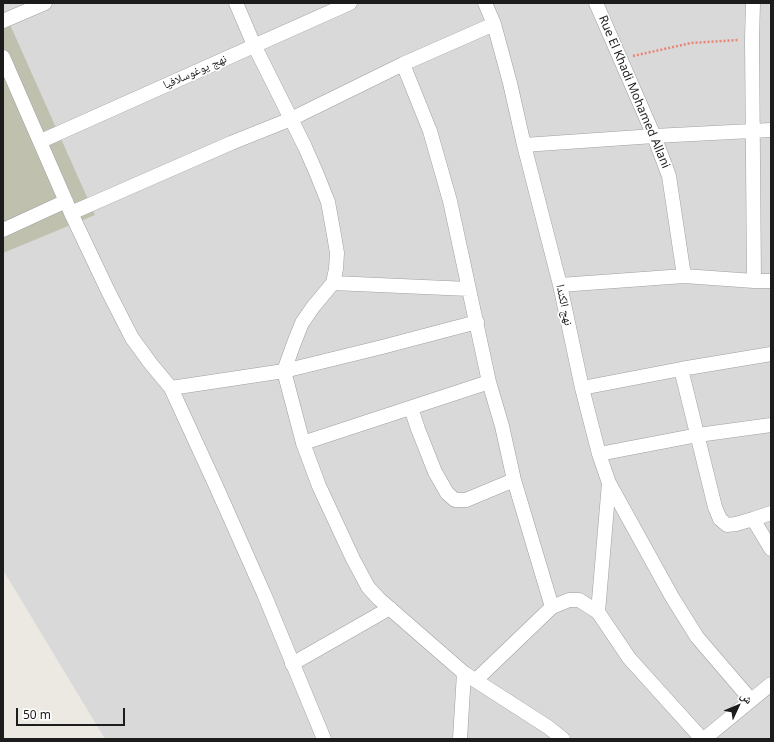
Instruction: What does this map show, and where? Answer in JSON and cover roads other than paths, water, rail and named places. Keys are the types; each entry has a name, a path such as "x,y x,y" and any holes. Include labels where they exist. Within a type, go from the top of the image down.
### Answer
{"street":[{"path":"3,21 45,3"},
{"path":"236,3 254,45 308,153 328,202 337,253 333,284 313,307 302,323 284,371 303,443 319,486 353,559 368,587 379,599 470,677 548,727 563,739"},
{"name":"نهج يوغوسلافيا","path":"41,141 350,3"},
{"name":"نهج الكندا","path":"485,3 494,24 560,285 582,388 599,454 609,483 598,612"},
{"name":"Rue El Khadi Mohamed Allani","path":"596,3 654,136 669,176 684,276"},
{"path":"753,3 752,131 754,281"},
{"path":"3,230 69,207 291,119 403,64 494,24"},
{"path":"3,57 108,291 132,338 171,388 264,594 324,739"},
{"path":"403,64 430,131 450,201 489,382 502,426 514,480 552,606"},
{"path":"524,145 771,130"},
{"path":"560,285 684,276 771,281"},
{"path":"333,284 469,289"},
{"path":"171,388 284,371 477,322"},
{"path":"582,388 771,354"},
{"path":"681,369 715,507 720,519 727,525 736,524 771,513"},
{"path":"303,443 489,382"},
{"path":"411,408 435,472 447,493 455,500 466,500 514,480"},
{"path":"599,454 698,435 771,425"},
{"path":"609,483 672,597 697,637 751,700"},
{"path":"753,519 771,549"},
{"path":"460,739 470,677 552,606 569,600 579,600 598,612 629,658 703,739 771,684"},
{"path":"292,664 390,608"}]}
